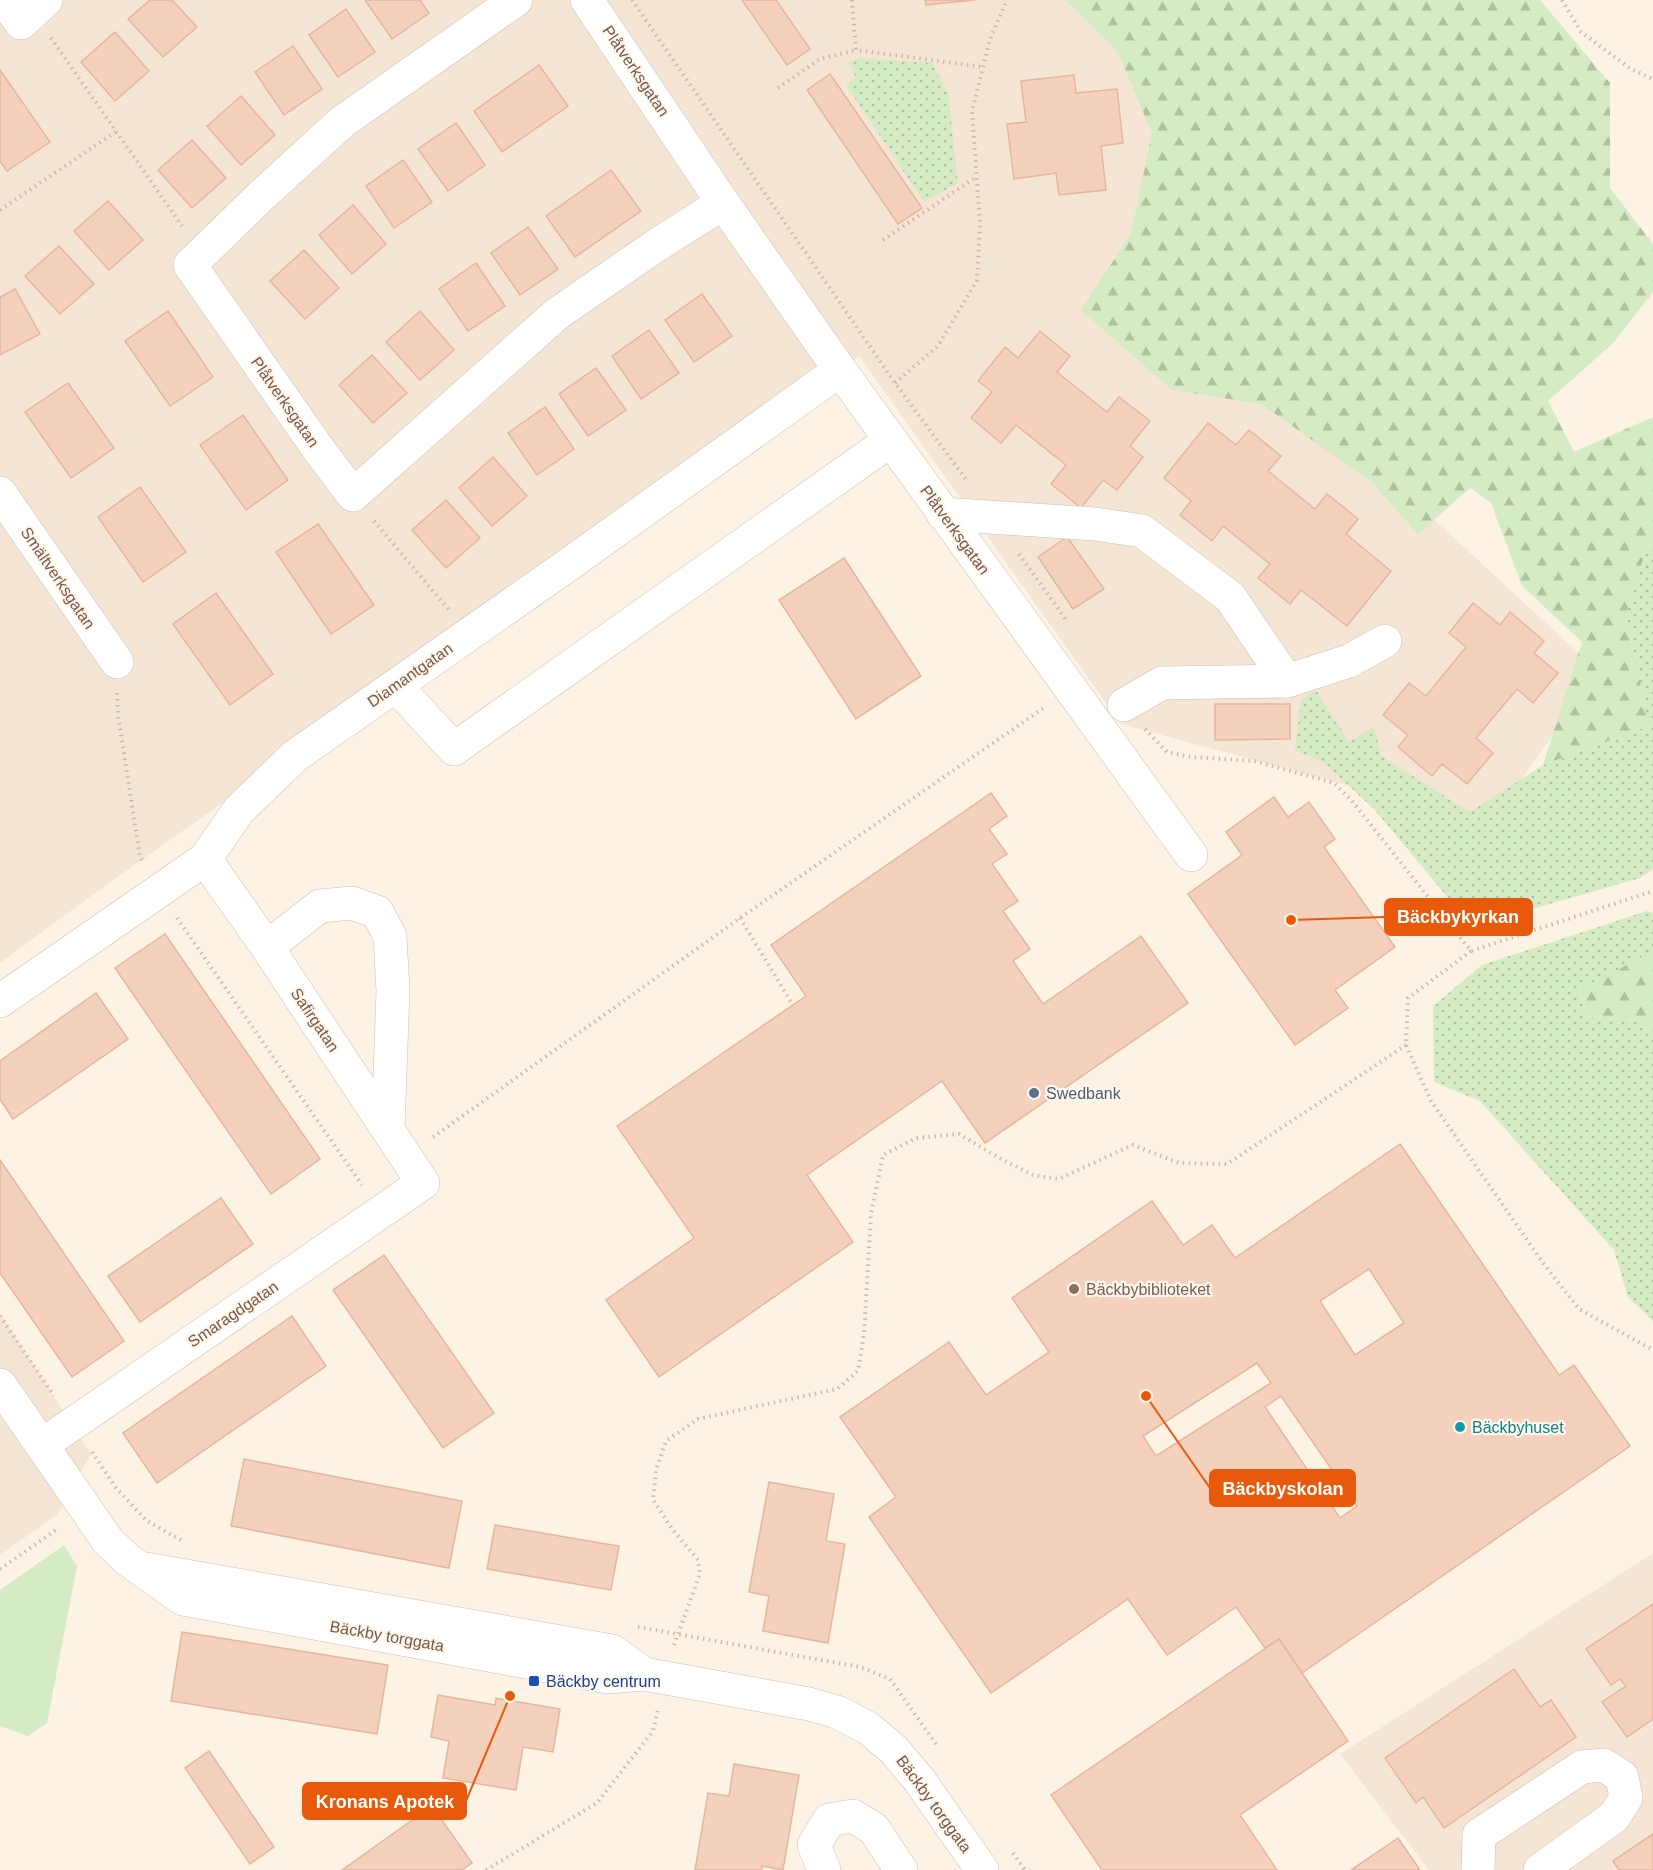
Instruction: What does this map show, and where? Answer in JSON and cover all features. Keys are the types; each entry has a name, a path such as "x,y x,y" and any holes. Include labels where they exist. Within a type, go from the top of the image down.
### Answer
{"street":[{"path":"201,254 342,122 516,0"},
{"name":"Plåtverksgatan","path":"587,0 723,203 840,370 1191,855"},
{"path":"353,495 558,313 723,203"},
{"name":"Plåtverksgatan","path":"201,254 190,265 306,432 353,495"},
{"name":"Diamantgatan","path":"0,1001 205,859 239,810 295,756 840,370"},
{"path":"396,686 454,749 891,440"},
{"name":"Smältverksgatan","path":"0,493 117,662"},
{"path":"943,514 1095,524 1142,531 1230,597 1287,681"},
{"path":"1124,705 1162,683 1287,681 1349,661 1385,641"},
{"name":"Safirgatan","path":"205,859 267,947 423,1183"},
{"path":"267,947 320,906 352,903 377,912 390,936 392,980 388,1129"},
{"name":"Smaragdgatan","path":"42,1444 423,1183"},
{"path":"0,1385 87,1509"},
{"name":"Bäckby torggata","path":"87,1509 108,1541 139,1568 183,1599 608,1677 655,1676 809,1704 837,1712 868,1728 894,1750 920,1781 982,1870"},
{"path":"1478,1870 1479,1835 1582,1767 1604,1764 1622,1777 1626,1798 1614,1817 1540,1870"},
{"path":"824,1870 814,1845 829,1820 853,1816 874,1829 902,1870"}],"path":[{"path":"632,0 896,383 994,517 1073,631"},
{"path":"852,0 856,50"},
{"path":"863,401 896,383 938,346 977,280 980,224 972,111 990,39 1007,0"},
{"path":"1562,0 1581,32 1631,69 1653,80"},
{"path":"28,4 201,254"},
{"path":"778,88 820,59 856,50 983,67"},
{"path":"0,210 117,131"},
{"path":"883,240 977,176"},
{"path":"353,495 469,634"},
{"path":"117,662 118,715 140,856 158,890 362,1186"},
{"path":"447,1127 740,918 1070,690"},
{"path":"1124,705 1167,752 1191,757 1254,761 1334,783 1352,801 1471,951"},
{"path":"1653,891 1471,951 1408,998 1406,1045 1431,1101 1543,1263 1579,1309 1653,1350"},
{"path":"740,918 793,1005"},
{"path":"486,1870 597,1803 653,1731 655,1676 676,1634 700,1574 698,1560 673,1530 653,1500 656,1470 666,1441 698,1419 837,1389 858,1371 864,1334 871,1214 883,1155 916,1138 959,1134 1033,1175 1058,1179 1133,1144 1179,1163 1227,1164 1406,1045"},
{"path":"0,1569 87,1509"}],"shaded area":[{"path":"0,0 1234,0 1211,313 1598,671 1490,824 1121,724 859,356 106,885 0,963"},
{"path":"0,1313 91,1454 58,1514 0,1555"},
{"path":"1653,1553 1653,1870 1429,1870 1340,1754"}],"green space":[{"path":"1065,0 1540,0 1610,83 1610,188 1653,244 1653,292 1613,343 1548,401 1574,452 1653,417 1653,552 1648,544 1626,613 1649,726 1543,765 1582,642 1522,586 1491,503 1470,488 1418,534 1373,483 1261,404 1172,390 1081,310 1131,234 1152,133 1118,52"},
{"path":"860,58 932,63 948,93 958,183 924,202 846,85 856,77 848,62"},
{"path":"1648,543 1653,552 1653,869 1640,878 1486,922 1465,918 1374,809 1323,762 1295,750 1301,700 1316,690 1349,742 1374,727 1381,756 1470,812 1543,765 1648,726 1626,613"},
{"path":"1647,911 1653,913 1653,951 1579,991 1588,1017 1639,1020 1653,1040 1653,1321 1628,1297 1614,1250 1480,1101 1434,1082 1433,1006 1482,965"},
{"path":"1653,951 1653,1040 1639,1020 1588,1017 1579,990"},
{"path":"64,1545 77,1566 47,1723 28,1736 0,1726 0,1590"}],"building":[{"path":"150,0 172,0 197,27 163,57 128,19"},
{"path":"365,0 420,0 429,13 392,39"},
{"path":"742,0 776,0 810,49 787,65"},
{"path":"925,0 975,0 926,5"},
{"path":"346,9 375,52 338,77 309,35"},
{"path":"115,32 149,71 115,101 81,62"},
{"path":"293,46 322,89 284,115 255,72"},
{"path":"539,65 568,106 502,152 474,111"},
{"path":"0,70 50,142 7,171 0,161"},
{"path":"830,74 922,208 898,224 807,90"},
{"path":"1074,75 1076,93 1117,89 1123,143 1101,146 1106,190 1059,195 1056,173 1014,179 1007,124 1026,122 1021,81"},
{"path":"241,96 275,135 241,165 207,126"},
{"path":"456,123 485,165 448,191 418,149"},
{"path":"192,140 226,178 192,208 158,170"},
{"path":"403,160 432,202 394,228 366,186"},
{"path":"611,170 641,211 575,257 546,216"},
{"path":"108,201 143,240 109,270 74,231"},
{"path":"353,205 386,244 352,274 319,235"},
{"path":"528,227 558,269 520,295 491,253"},
{"path":"59,246 94,284 60,314 25,276"},
{"path":"304,250 339,288 305,319 270,281"},
{"path":"476,263 505,306 468,331 439,289"},
{"path":"15,289 40,334 0,355 0,297"},
{"path":"702,294 732,336 694,362 665,320"},
{"path":"168,311 213,377 170,406 125,341"},
{"path":"420,311 454,350 420,380 386,342"},
{"path":"649,330 679,373 641,399 612,356"},
{"path":"1040,331 1070,356 1057,372 1107,412 1119,397 1150,421 1130,446 1143,457 1117,490 1103,480 1081,508 1051,484 1066,465 1016,425 1001,443 971,418 992,392 978,381 1005,347 1018,358"},
{"path":"372,355 407,393 373,423 339,385"},
{"path":"596,368 626,410 588,436 559,394"},
{"path":"68,383 114,448 71,478 25,412"},
{"path":"545,407 574,449 537,475 508,433"},
{"path":"243,415 288,480 246,510 200,445"},
{"path":"1208,423 1236,445 1249,430 1281,456 1268,471 1315,509 1327,494 1358,519 1346,534 1391,571 1347,626 1301,590 1290,604 1258,578 1270,564 1223,526 1212,541 1180,515 1191,501 1164,478"},
{"path":"493,457 527,496 492,526 459,488"},
{"path":"140,487 186,552 143,582 98,517"},
{"path":"446,500 480,538 446,568 412,530"},
{"path":"318,524 374,605 331,634 276,552"},
{"path":"1067,537 1104,589 1073,609 1038,557"},
{"path":"844,558 921,676 856,719 779,600"},
{"path":"216,593 273,674 230,705 173,624"},
{"path":"1473,603 1500,625 1510,612 1544,641 1534,653 1558,673 1533,703 1517,689 1476,738 1493,753 1467,784 1442,764 1432,776 1398,747 1408,735 1383,715 1409,683 1426,696 1466,647 1449,633"},
{"path":"1215,704 1290,704 1290,739 1215,740"},
{"path":"991,793 1007,816 989,829 1007,854 992,864 1018,901 1003,911 1030,949 1013,961 1043,1004 1141,936 1188,1003 985,1143 942,1081 807,1175 853,1242 659,1377 606,1300 694,1238 617,1126 806,996 771,945"},
{"path":"1274,797 1288,817 1309,802 1335,839 1324,847 1395,947 1335,990 1348,1008 1295,1045 1188,894 1242,855 1226,832"},
{"path":"165,934 320,1159 271,1194 115,968"},
{"path":"96,993 128,1039 13,1119 0,1099 0,1061"},
{"name":"Bäckbyhuset","path":"1400,1144 1559,1375 1574,1365 1630,1446 1302,1673 1279,1639 1265,1648 1236,1607 1167,1655 1128,1599 991,1693 869,1517 896,1497 840,1417 949,1342 986,1395 1049,1352 1012,1298 1152,1201 1183,1245 1212,1225 1235,1258","holes":["1369,1269 1404,1323 1355,1355 1320,1301","1257,1363 1271,1383 1156,1456 1143,1436","1281,1396 1357,1506 1340,1518 1265,1407"]},
{"path":"0,1160 124,1341 72,1377 0,1273"},
{"path":"221,1198 253,1244 140,1322 108,1276"},
{"path":"384,1255 494,1413 443,1448 333,1290"},
{"path":"292,1316 326,1366 157,1483 123,1433"},
{"path":"244,1459 462,1501 449,1568 231,1526"},
{"path":"769,1482 834,1494 826,1541 845,1544 828,1643 763,1631 769,1596 749,1592"},
{"path":"495,1525 619,1546 611,1590 487,1569"},
{"path":"1653,1604 1653,1719 1627,1737 1602,1702 1626,1686 1620,1679 1611,1685 1586,1649"},
{"path":"182,1632 388,1665 377,1734 171,1701"},
{"path":"1279,1639 1348,1741 1240,1815 1277,1870 1102,1870 1051,1795"},
{"path":"1514,1669 1540,1707 1551,1700 1576,1737 1444,1828 1423,1797 1416,1803 1385,1758"},
{"path":"438,1695 495,1705 496,1698 560,1709 553,1752 523,1747 516,1790 443,1778 449,1741 431,1737"},
{"path":"209,1751 274,1847 250,1864 185,1768"},
{"path":"734,1764 799,1775 783,1870 762,1866 762,1870 695,1870 708,1793 729,1796"},
{"path":"432,1806 472,1863 462,1870 342,1870"},
{"path":"1653,1834 1653,1870 1619,1870 1613,1861"},
{"path":"1398,1838 1420,1870 1351,1870"}],"place":[{"name":"Bäckbykyrkan","path":"1291,920"},
{"name":"Swedbank","path":"1034,1093"},
{"name":"Bäckbybiblioteket","path":"1074,1289"},
{"name":"Bäckbyskolan","path":"1146,1396"},
{"name":"Bäckbyhuset","path":"1460,1427"},
{"name":"Bäckby centrum","path":"534,1681"},
{"name":"Kronans Apotek","path":"510,1696"}]}
